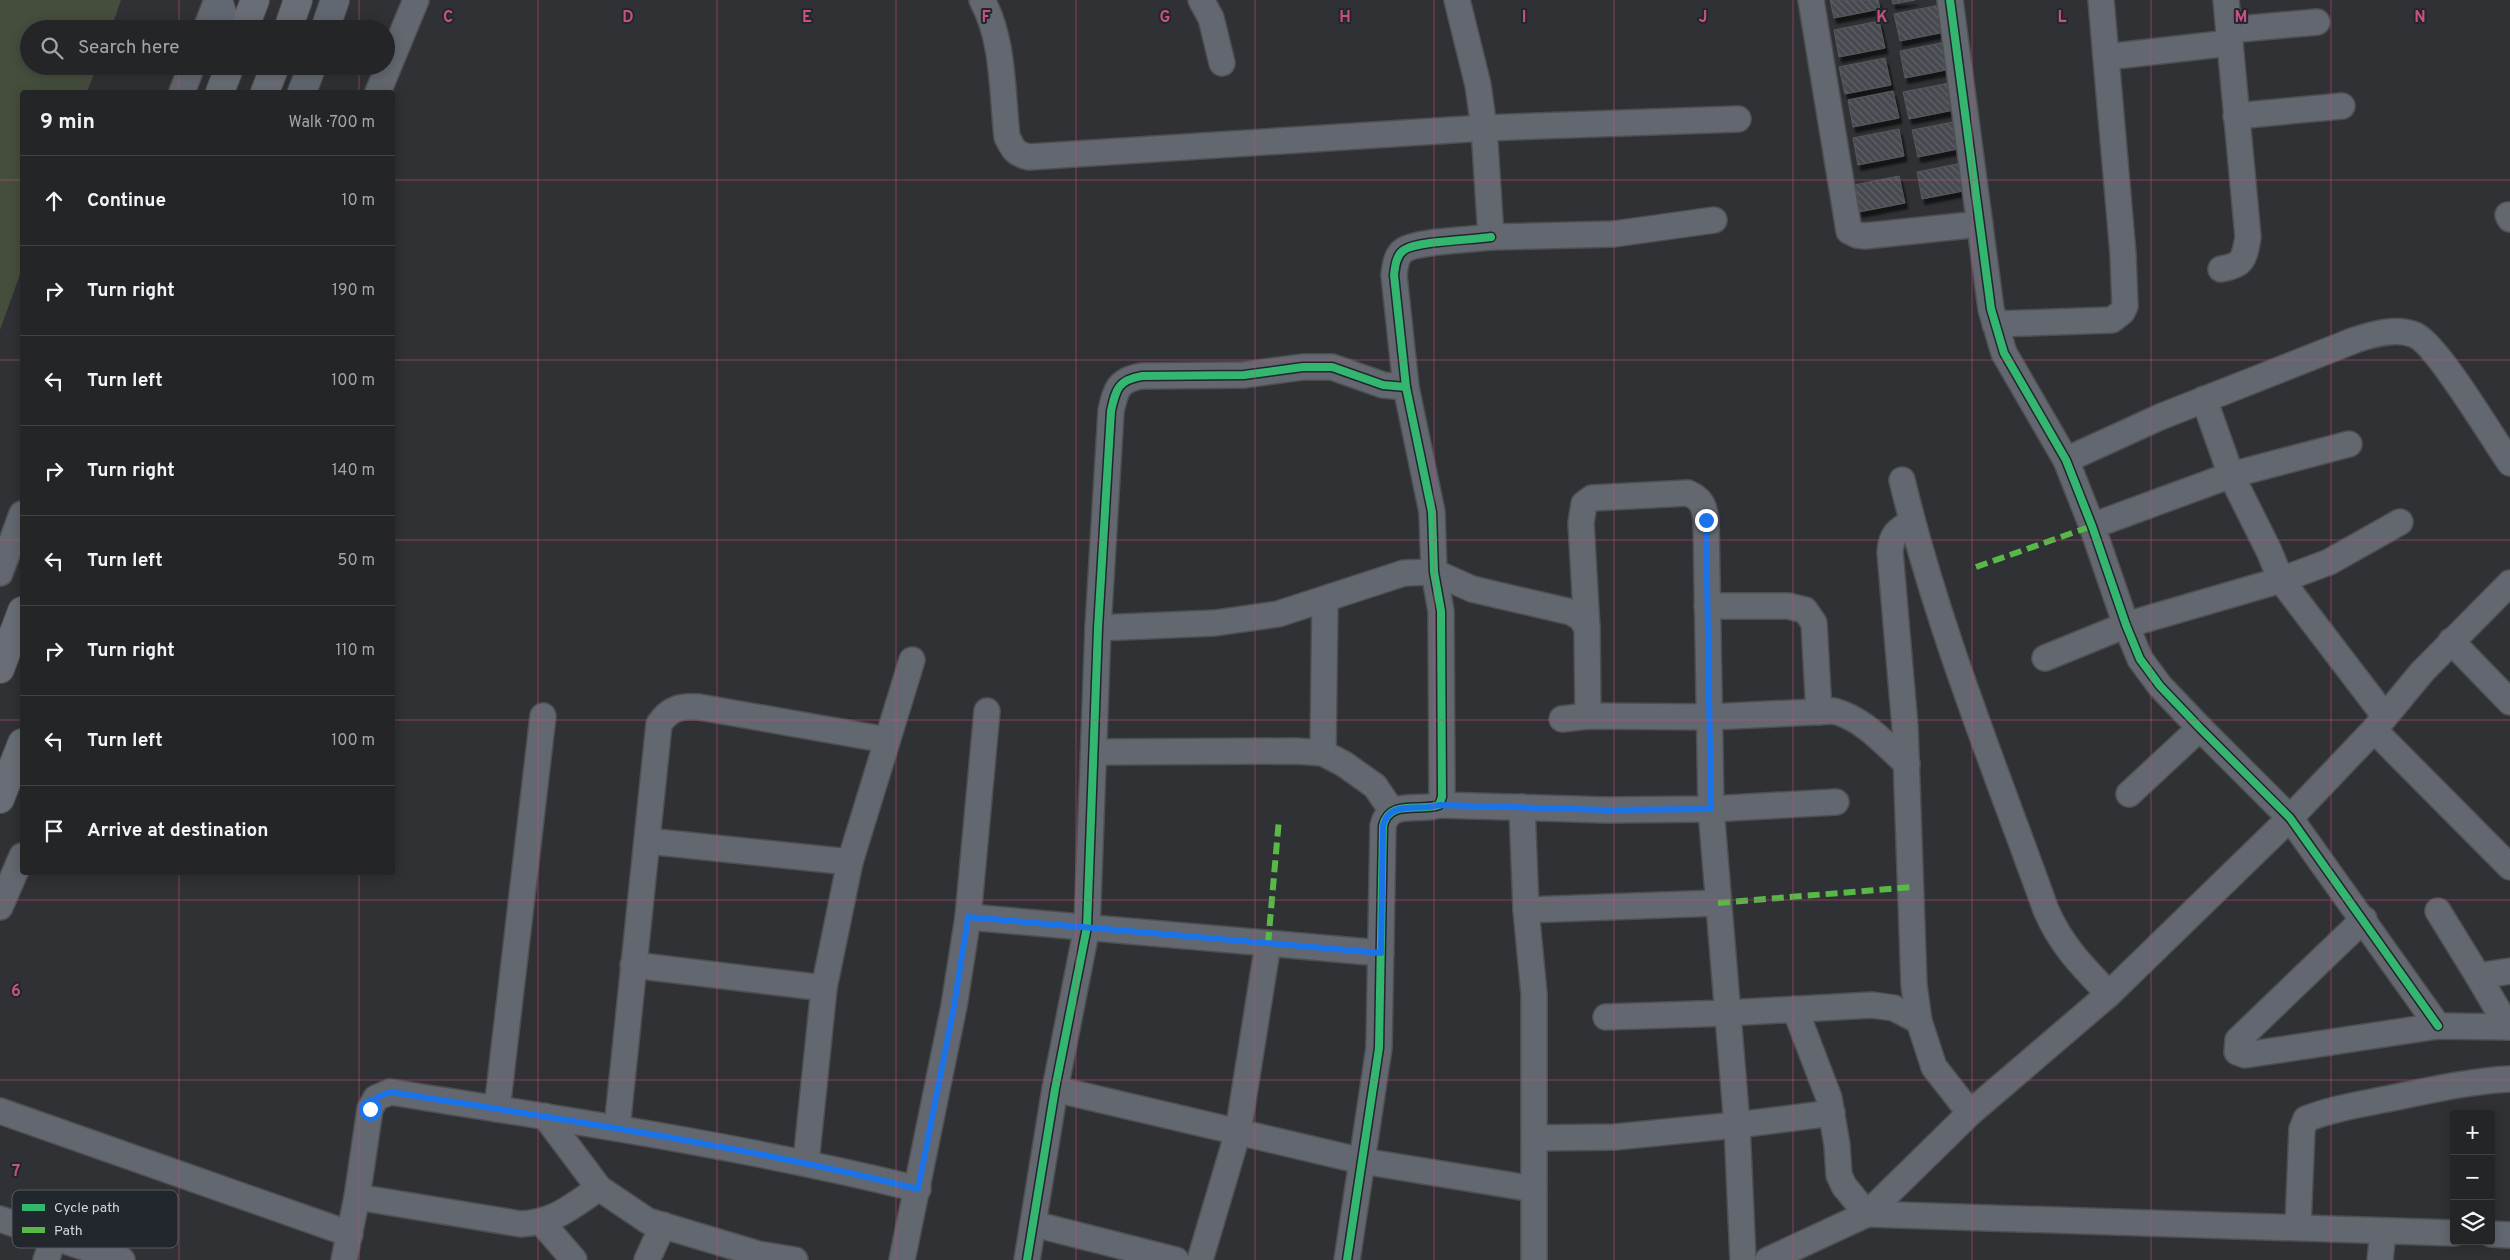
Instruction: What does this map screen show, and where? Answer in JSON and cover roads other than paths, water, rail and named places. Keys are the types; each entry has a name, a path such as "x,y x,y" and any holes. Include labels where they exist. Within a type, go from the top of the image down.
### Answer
{"highway":[{"path":"247,20 255,0"},
{"path":"291,20 298,0"},
{"path":"221,90 227,75"},
{"path":"266,90 271,75"},
{"path":"0,670 20,616"},
{"path":"9,787 20,750"}],"main road":[{"path":"218,0 224,20"},
{"path":"328,20 336,0"},
{"path":"303,90 309,75"}],"street":[{"path":"210,20 218,0"},
{"path":"395,51 416,0"},
{"path":"982,0 990,14 996,42 1007,137 1012,149 1018,155 1029,156 1484,128 1738,119"},
{"path":"1458,0 1478,85 1484,128 1491,237"},
{"path":"1811,0 1849,231 1865,236 1980,224"},
{"path":"1950,0 1991,310 1995,324 2004,353 2066,460 2140,659 2160,686 2290,818 2364,919 2438,1026"},
{"path":"1995,324 2112,320 2122,312 2125,306 2123,254 2100,0"},
{"path":"2221,268 2236,266 2244,257 2248,238 2226,0"},
{"path":"1209,1 1222,63"},
{"path":"2106,57 2318,22"},
{"path":"183,90 189,75"},
{"path":"379,90 385,75"},
{"path":"2236,116 2342,106"},
{"path":"1439,805 1443,785 1441,611 1434,572 1432,512 1406,387 1395,300 1394,275 1396,260 1403,250 1417,246 1491,237 1614,234 1714,220"},
{"path":"2066,460 2204,399 2376,333 2394,332 2415,335 2434,350 2510,463"},
{"path":"1027,1260 1055,1090 1087,927 1098,628 1111,411 1115,395 1120,385 1128,378 1142,376 1244,375 1303,367 1332,367 1383,385 1406,387"},
{"path":"2204,399 2231,475 2269,551 2281,580 2379,722 2510,867"},
{"path":"2092,526 2231,475 2349,444"},
{"path":"1902,480 1912,522 1963,678 2046,910 2056,932 2068,951 2109,994"},
{"path":"1588,716 1587,628 1581,513 1584,504 1592,498 1688,493 1699,498 1705,508 1706,520 1711,809 1737,1125 1743,1260"},
{"path":"0,573 20,519"},
{"path":"1912,522 1897,530 1890,540 1890,552 1907,764 1914,985 1919,1021 1934,1067 1970,1112"},
{"path":"2045,658 2126,625 2281,580 2328,562 2400,522"},
{"path":"1098,628 1215,623 1278,614 1404,573 1434,572 1472,589 1571,612 1581,618 1587,628"},
{"path":"1768,1260 1867,1214 1970,1112 2109,994 2290,818 2452,641 2510,583"},
{"path":"1323,753 1325,600"},
{"path":"1707,606 1788,606 1805,610 1814,623 1819,712"},
{"path":"2452,641 2510,702"},
{"path":"806,1162 824,988 850,862 912,660"},
{"path":"617,1128 659,724 668,712 681,706 699,707 887,740"},
{"path":"902,1260 954,1006 968,917 987,711"},
{"path":"1562,719 1588,716 1710,717 1834,711 1850,715 1907,764"},
{"path":"497,1109 544,716"},
{"path":"2128,794 2200,728"},
{"path":"1094,752 1296,751 1323,753 1344,764 1375,786 1392,811"},
{"path":"1347,1260 1379,1048 1383,826 1385,817 1392,811 1402,808 1431,808 1439,805 1606,810 1711,809 1836,802"},
{"path":"1522,807 1526,910 1534,994 1534,1260"},
{"path":"647,841 850,862"},
{"path":"0,907 20,861"},
{"path":"1526,910 1718,903"},
{"path":"2438,911 2509,1027"},
{"path":"968,917 1381,953"},
{"path":"2364,919 2238,1040 2237,1052 2245,1055 2438,1026 2509,1027"},
{"path":"1200,1260 1238,1132 1268,944"},
{"path":"633,965 824,988"},
{"path":"2478,976 2510,971"},
{"path":"1606,1016 1727,1013 1872,1005 1894,1008 1919,1021"},
{"path":"1795,1008 1830,1098 1838,1146 1839,1175 1844,1186 1867,1214 2450,1233"},
{"path":"2298,1227 2302,1129 2306,1119 2324,1112 2431,1090 2490,1080 2510,1079"},
{"path":"1055,1090 1362,1161 1534,1189"},
{"path":"344,1260 357,1197 370,1109 376,1098 390,1092 617,1128 806,1162 918,1189"},
{"path":"0,1111 350,1234"},
{"path":"1534,1138 1615,1137 1832,1113"},
{"path":"545,1116 599,1188 648,1221 728,1252 758,1254 795,1260"},
{"path":"357,1197 521,1224 542,1223 565,1211 599,1188"},
{"path":"0,1219 12,1226"},
{"path":"542,1223 574,1260"},
{"path":"1034,1224 1176,1260"},
{"path":"647,1260 663,1226"},
{"path":"2380,1260 2383,1232"},
{"path":"2495,1234 2510,1234"},
{"path":"50,1249 122,1260"}]}
